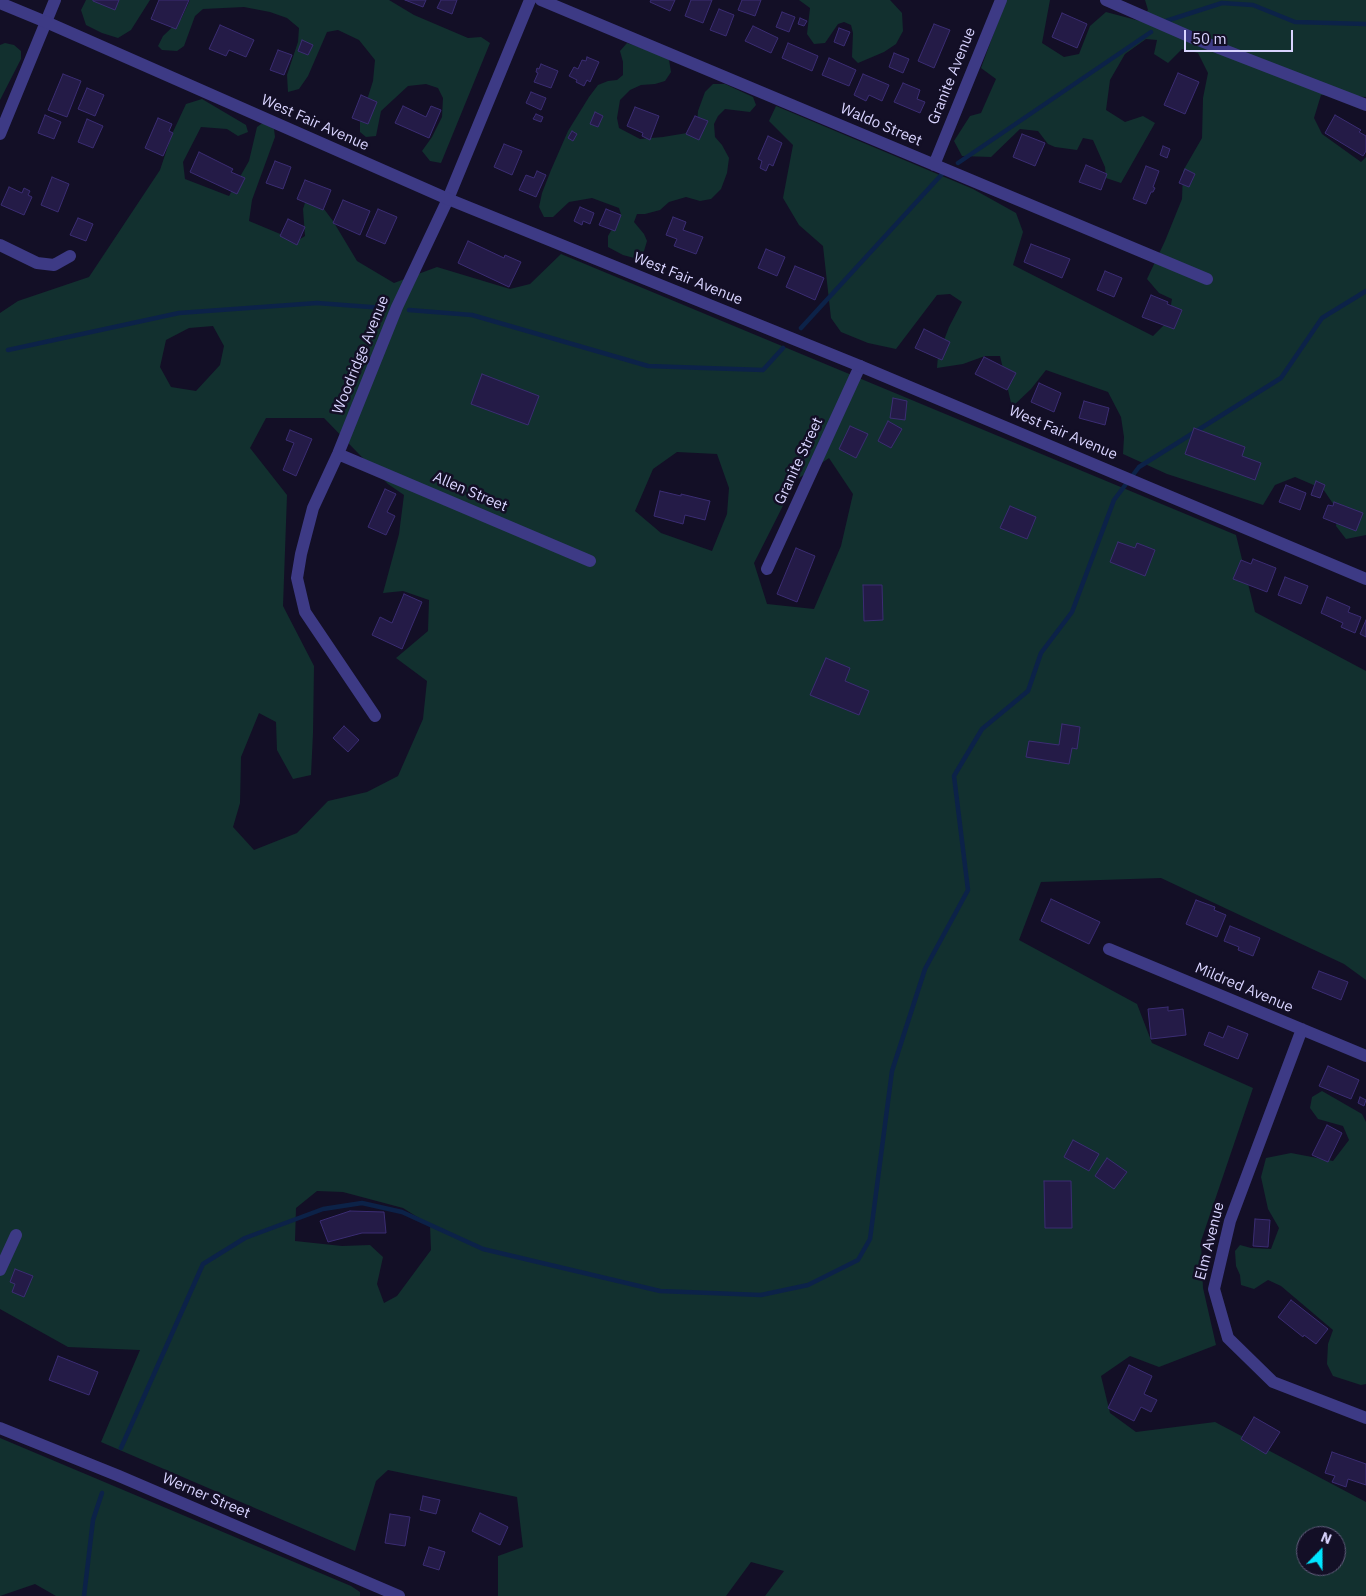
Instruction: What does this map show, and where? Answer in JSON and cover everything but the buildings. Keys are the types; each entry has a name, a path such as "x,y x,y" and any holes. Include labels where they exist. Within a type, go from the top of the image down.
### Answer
{"street":[{"path":"0,134 55,0"},
{"name":"Woodridge Avenue","path":"375,716 305,612 297,578 313,508 338,454 397,306 448,199 530,0"},
{"name":"Waldo Street","path":"541,0 1207,279"},
{"name":"Granite Avenue","path":"934,165 1001,0"},
{"path":"1106,0 1193,38 1366,106"},
{"name":"West Fair Avenue","path":"0,3 448,199 860,366 1366,579"},
{"path":"0,245 37,263 54,265 70,256"},
{"name":"Granite Street","path":"767,569 860,366"},
{"name":"Allen Street","path":"338,454 590,561"},
{"name":"Mildred Avenue","path":"1109,949 1366,1056"},
{"name":"Elm Avenue","path":"1302,1029 1230,1221 1214,1289 1228,1338 1273,1382 1366,1418"},
{"path":"0,1270 16,1235"},
{"name":"Werner Street","path":"0,1428 119,1476 399,1596"}],"green space":[{"path":"86,0 150,0 131,30 118,38 86,25 81,10"},
{"path":"190,0 389,0 414,15 468,38 481,37 490,43 441,163 430,161 422,151 432,137 442,117 443,98 438,88 426,84 408,86 381,111 376,136 366,137 360,132 360,122 373,81 375,60 359,40 338,30 327,32 308,76 299,89 288,92 287,75 298,42 299,28 287,18 270,12 244,7 203,9 195,16 184,46 177,51 162,50 158,46 163,36 181,19"},
{"path":"799,0 890,0 902,13 903,31 896,44 884,52 858,63 852,57 853,33 851,25 844,22 838,24 825,43 814,44 807,34 810,8"},
{"path":"1006,0 1050,0 1042,43 1064,57 1079,54 1090,26 1106,12 1140,21 1148,10 1145,0 1366,0 1366,97 1321,95 1314,118 1322,134 1361,162 1366,157 1366,535 1346,539 1336,526 1338,511 1323,489 1295,477 1275,485 1263,505 1167,474 1123,454 1124,437 1121,417 1108,392 1046,370 1031,389 1012,407 1000,356 985,356 963,364 937,368 938,356 949,327 962,302 950,294 937,295 896,349 868,343 841,332 831,318 823,246 799,225 783,198 793,145 769,121 776,106 973,189 1016,213 1023,232 1013,265 1153,336 1168,321 1172,299 1159,293 1147,279 1182,199 1183,171 1202,138 1203,98 1208,73 1198,53 1182,49 1168,63 1154,54 1157,40 1146,39 1125,54 1110,80 1106,110 1125,122 1143,116 1155,123 1121,183 1106,178 1105,167 1093,140 1083,138 1077,150 1055,147 1048,144 1038,131 1020,129 991,157 962,156 954,141 970,116 981,113 996,79 981,68"},
{"path":"5,43 14,45 21,51 21,59 0,100 0,45"},
{"path":"627,43 655,52 669,60 671,72 665,81 641,85 630,90 620,100 617,118 619,128 640,139 687,133 697,125 698,111 705,92 713,84 725,84 753,97 756,105 750,112 725,109 718,116 714,124 715,137 729,158 727,173 721,189 711,199 700,201 686,197 669,202 660,210 637,214 634,222 647,241 644,251 638,259 623,255 608,247 608,236 621,214 619,208 592,198 569,202 553,217 544,217 539,207 542,193 568,131 589,97 598,85 617,80 623,75 623,62 620,51"},
{"path":"202,99 246,125 248,132 238,136 227,129 201,127 183,162 185,179 229,196 249,161 257,127 264,122 274,129 275,137 252,200 249,221 297,241 305,236 303,209 305,203 316,203 324,209 333,221 357,261 394,283 437,267 510,289 530,284 561,254 1236,535 1255,612 1366,671 1366,980 1344,964 1161,878 1041,882 1019,940 1137,1004 1152,1043 1253,1088 1201,1241 1203,1288 1216,1345 1159,1367 1130,1356 1101,1376 1110,1413 1136,1432 1215,1422 1366,1502 1366,1596 765,1596 784,1571 751,1562 726,1596 498,1596 498,1556 523,1547 517,1497 388,1470 376,1481 355,1551 101,1442 140,1350 68,1347 0,1309 0,313 18,301 89,277 160,170 172,134 186,104","holes":["213,326 224,346 220,365 196,391 171,387 160,367 166,340 189,328","266,418 324,418 388,484 404,495 399,534 383,593 403,591 429,600 428,631 396,658 427,681 423,719 398,776 367,792 328,801 297,833 254,850 233,827 240,803 241,757 259,713 276,722 277,750 293,779 311,775 313,733 314,666 283,606 287,495 250,448","677,452 717,454 729,488 727,514 712,551 661,533 635,511 653,469","829,458 853,494 841,546 814,609 767,604 754,563 796,480","317,1191 343,1192 403,1208 430,1225 431,1250 397,1296 384,1303 377,1284 383,1257 370,1245 342,1246 295,1241 296,1208"]},
{"path":"1322,1091 1362,1114 1366,1122 1366,1384 1361,1385 1333,1376 1327,1364 1328,1344 1333,1330 1281,1286 1268,1280 1254,1289 1241,1285 1240,1275 1236,1266 1235,1251 1240,1245 1251,1248 1271,1249 1279,1228 1268,1209 1261,1177 1266,1158 1291,1153 1333,1161 1349,1140 1343,1126 1318,1119 1310,1108 1312,1097"},
{"path":"0,1438 351,1586 360,1592 360,1596 56,1596 35,1584 0,1596"}],"waterway":[{"path":"1166,21 1222,3 1253,5 1295,22 1366,24"},
{"path":"958,163 1151,32"},
{"path":"801,328 943,173"},
{"path":"121,1448 203,1264 245,1238 323,1209 362,1203 402,1212 483,1249 660,1291 761,1295 808,1285 858,1260 870,1239 892,1071 925,969 968,890 954,776 982,729 1028,691 1041,653 1072,612 1114,500 1139,467 1281,378 1322,318 1366,291"},
{"path":"8,350 179,313 317,303 384,308"},
{"path":"409,310 472,315 648,366 763,370 783,348"},
{"path":"84,1596 93,1520 102,1493"}]}
